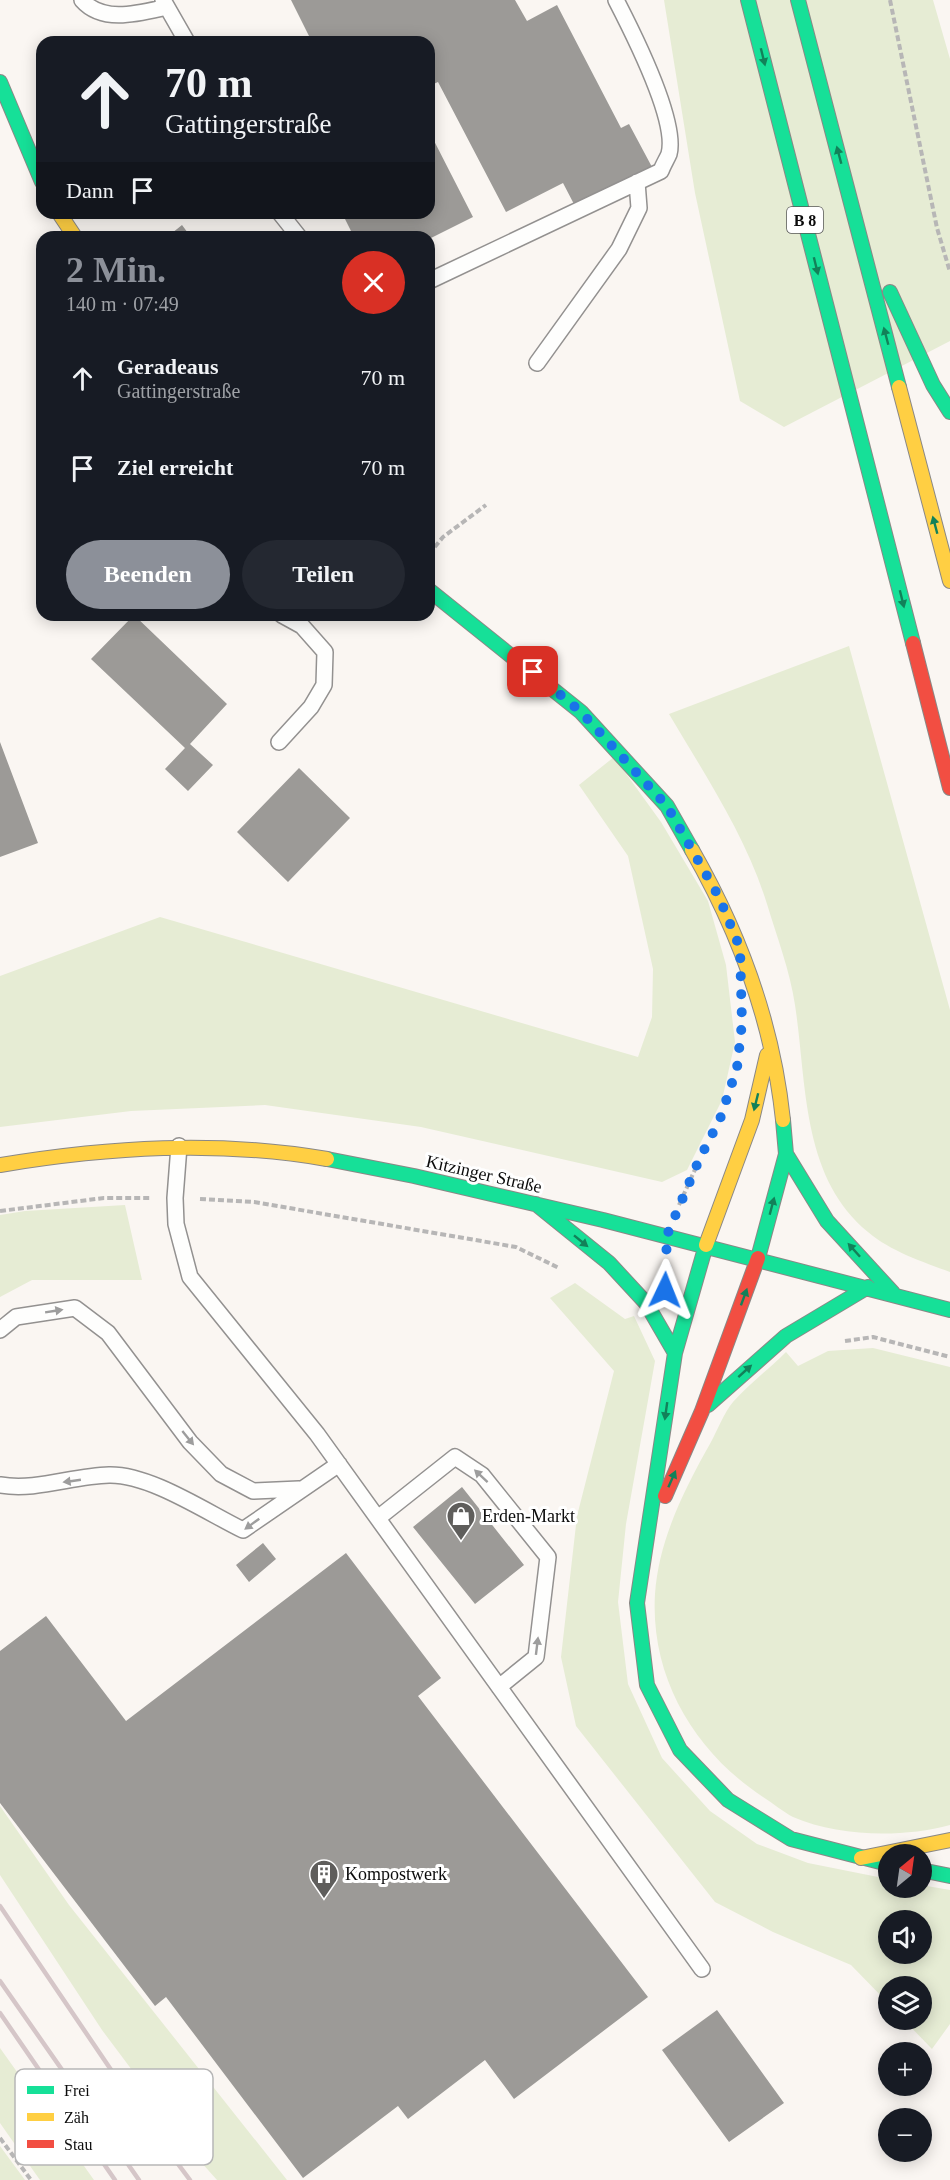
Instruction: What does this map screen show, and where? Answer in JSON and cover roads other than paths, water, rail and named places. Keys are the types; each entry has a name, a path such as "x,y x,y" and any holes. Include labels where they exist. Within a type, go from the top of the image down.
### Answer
{"main road":[{"name":"B 8","path":"748,0 950,789"},
{"path":"798,0 950,581"},
{"path":"0,82 36,168"},
{"path":"853,211 933,385 950,412"},
{"path":"435,595 581,712 667,806 719,897 755,984 770,1045 781,1105 786,1154 758,1258 702,1411 648,1533"},
{"path":"770,1045 752,1120 706,1245 675,1353 637,1603 647,1685 680,1750 728,1800 791,1839 878,1862"},
{"name":"Kitzinger Straße","path":"0,1165 81,1152 179,1146 319,1158 445,1182 667,1235 893,1293 950,1310"},
{"path":"786,1154 827,1221 893,1293"},
{"path":"536,1204 609,1263 646,1303 675,1353"},
{"path":"702,1411 786,1336 867,1287"},
{"path":"861,1858 950,1840"},
{"path":"932,1872 950,1876"}],"lane":[{"path":"82,0 89,8 126,17 165,3 184,36"},
{"path":"435,278 661,171 669,152 666,116 644,55 616,0"},
{"path":"537,363 619,249 639,208 637,182"},
{"path":"285,219 294,231"},
{"path":"279,742 311,707 324,685 325,652 302,626 293,621"},
{"path":"179,1146 175,1198 176,1224 190,1277 339,1464 702,1969"},
{"path":"0,1330 16,1317 75,1308 108,1333 190,1442 221,1474 254,1491 299,1489"},
{"path":"378,1518 455,1457 482,1475 548,1557 536,1657 499,1687"},
{"path":"0,1485 21,1488 109,1475 143,1479 243,1530 299,1489 339,1464"}],"railway":[{"path":"0,1906 110,2069"},
{"path":"0,1981 61,2069"},
{"path":"0,2013 39,2069"},
{"path":"105,2165 115,2180"},
{"path":"129,2165 139,2180"},
{"path":"179,2165 190,2180"}],"place":[{"name":"Erden-Markt","path":"461,1542"},
{"name":"Kompostwerk","path":"324,1900"}]}
